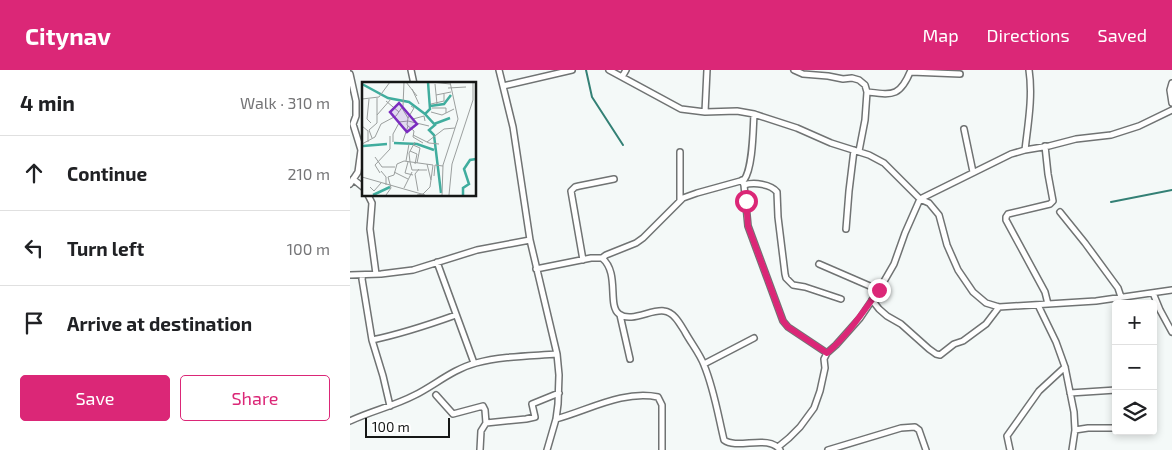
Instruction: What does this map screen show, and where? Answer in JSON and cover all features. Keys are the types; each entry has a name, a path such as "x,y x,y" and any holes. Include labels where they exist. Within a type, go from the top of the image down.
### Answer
{"street":[{"path":"499,70 514,127 530,240 557,354 559,393 556,418 547,450"},
{"path":"503,86 572,70"},
{"path":"608,70 681,109 705,112 737,111 754,114 869,155 884,163 920,199 929,203 939,214 947,245 958,270 974,292 986,303 999,307 1096,301 1172,290"},
{"path":"622,77 626,70"},
{"path":"705,112 707,70"},
{"path":"794,70 803,74 843,79 852,78 859,80 865,85 867,92 865,120 856,151 849,191 846,229"},
{"path":"852,78 853,70"},
{"path":"1025,150 1031,82 1029,70"},
{"path":"867,92 894,94 901,89 911,71 960,74"},
{"path":"350,74 356,101 356,116 351,124 361,150 361,171 352,182"},
{"path":"1172,83 1170,90 1172,103"},
{"path":"620,315 630,318 664,310 670,313 678,321 704,364 724,440 729,449 771,445 779,448 800,427 814,408 820,391 825,368 824,359 827,353 860,318 879,290 894,264 920,199 1011,154 1076,139 1111,135 1139,126 1172,110"},
{"path":"754,114 749,170 743,183 748,226 783,321 788,327 827,353"},
{"path":"964,129 973,172"},
{"path":"1046,146 1048,174 1053,201 1050,204 1008,214 1006,220 1045,292 1048,304"},
{"path":"680,152 680,200"},
{"path":"583,260 571,191 575,187 614,179"},
{"path":"536,269 566,262 602,258 643,238 683,198 697,192 743,183 769,186 775,188 777,192 778,217 785,274 788,282 793,286 805,287 841,299"},
{"path":"369,196 372,202 370,229 376,274"},
{"path":"1060,212 1118,288 1122,297"},
{"path":"350,275 413,270 477,250 530,240"},
{"path":"602,258 607,262 610,270 614,286 614,307 620,315 630,359"},
{"path":"436,262 474,363"},
{"path":"818,264 879,290"},
{"path":"363,275 362,279 372,340 390,406"},
{"path":"1153,293 1172,332"},
{"path":"872,300 887,316 901,324 929,349 940,355 986,324 999,307"},
{"path":"1038,305 1056,342 1065,367 1074,412 1075,430 1072,450"},
{"path":"372,340 419,328 456,315"},
{"path":"704,364 754,338"},
{"path":"350,421 414,396 450,373 474,363 494,359 557,354"},
{"path":"1010,450 1007,436 1039,391 1065,367"},
{"path":"1070,393 1112,390"},
{"path":"486,423 526,419 535,416 532,404 559,393"},
{"path":"436,395 453,414 482,406 485,410 486,423 481,431 480,450"},
{"path":"556,418 614,399 658,397 662,405 662,450"},
{"path":"828,450 900,428 915,427 919,430 926,450"},
{"path":"1075,430 1112,428"}],"waterway":[{"path":"586,70 592,97 623,145"},
{"path":"1111,202 1172,190"}],"route":[{"path":"746,201 748,226 751,236 783,321 788,327 827,353 860,318 879,290"}]}
